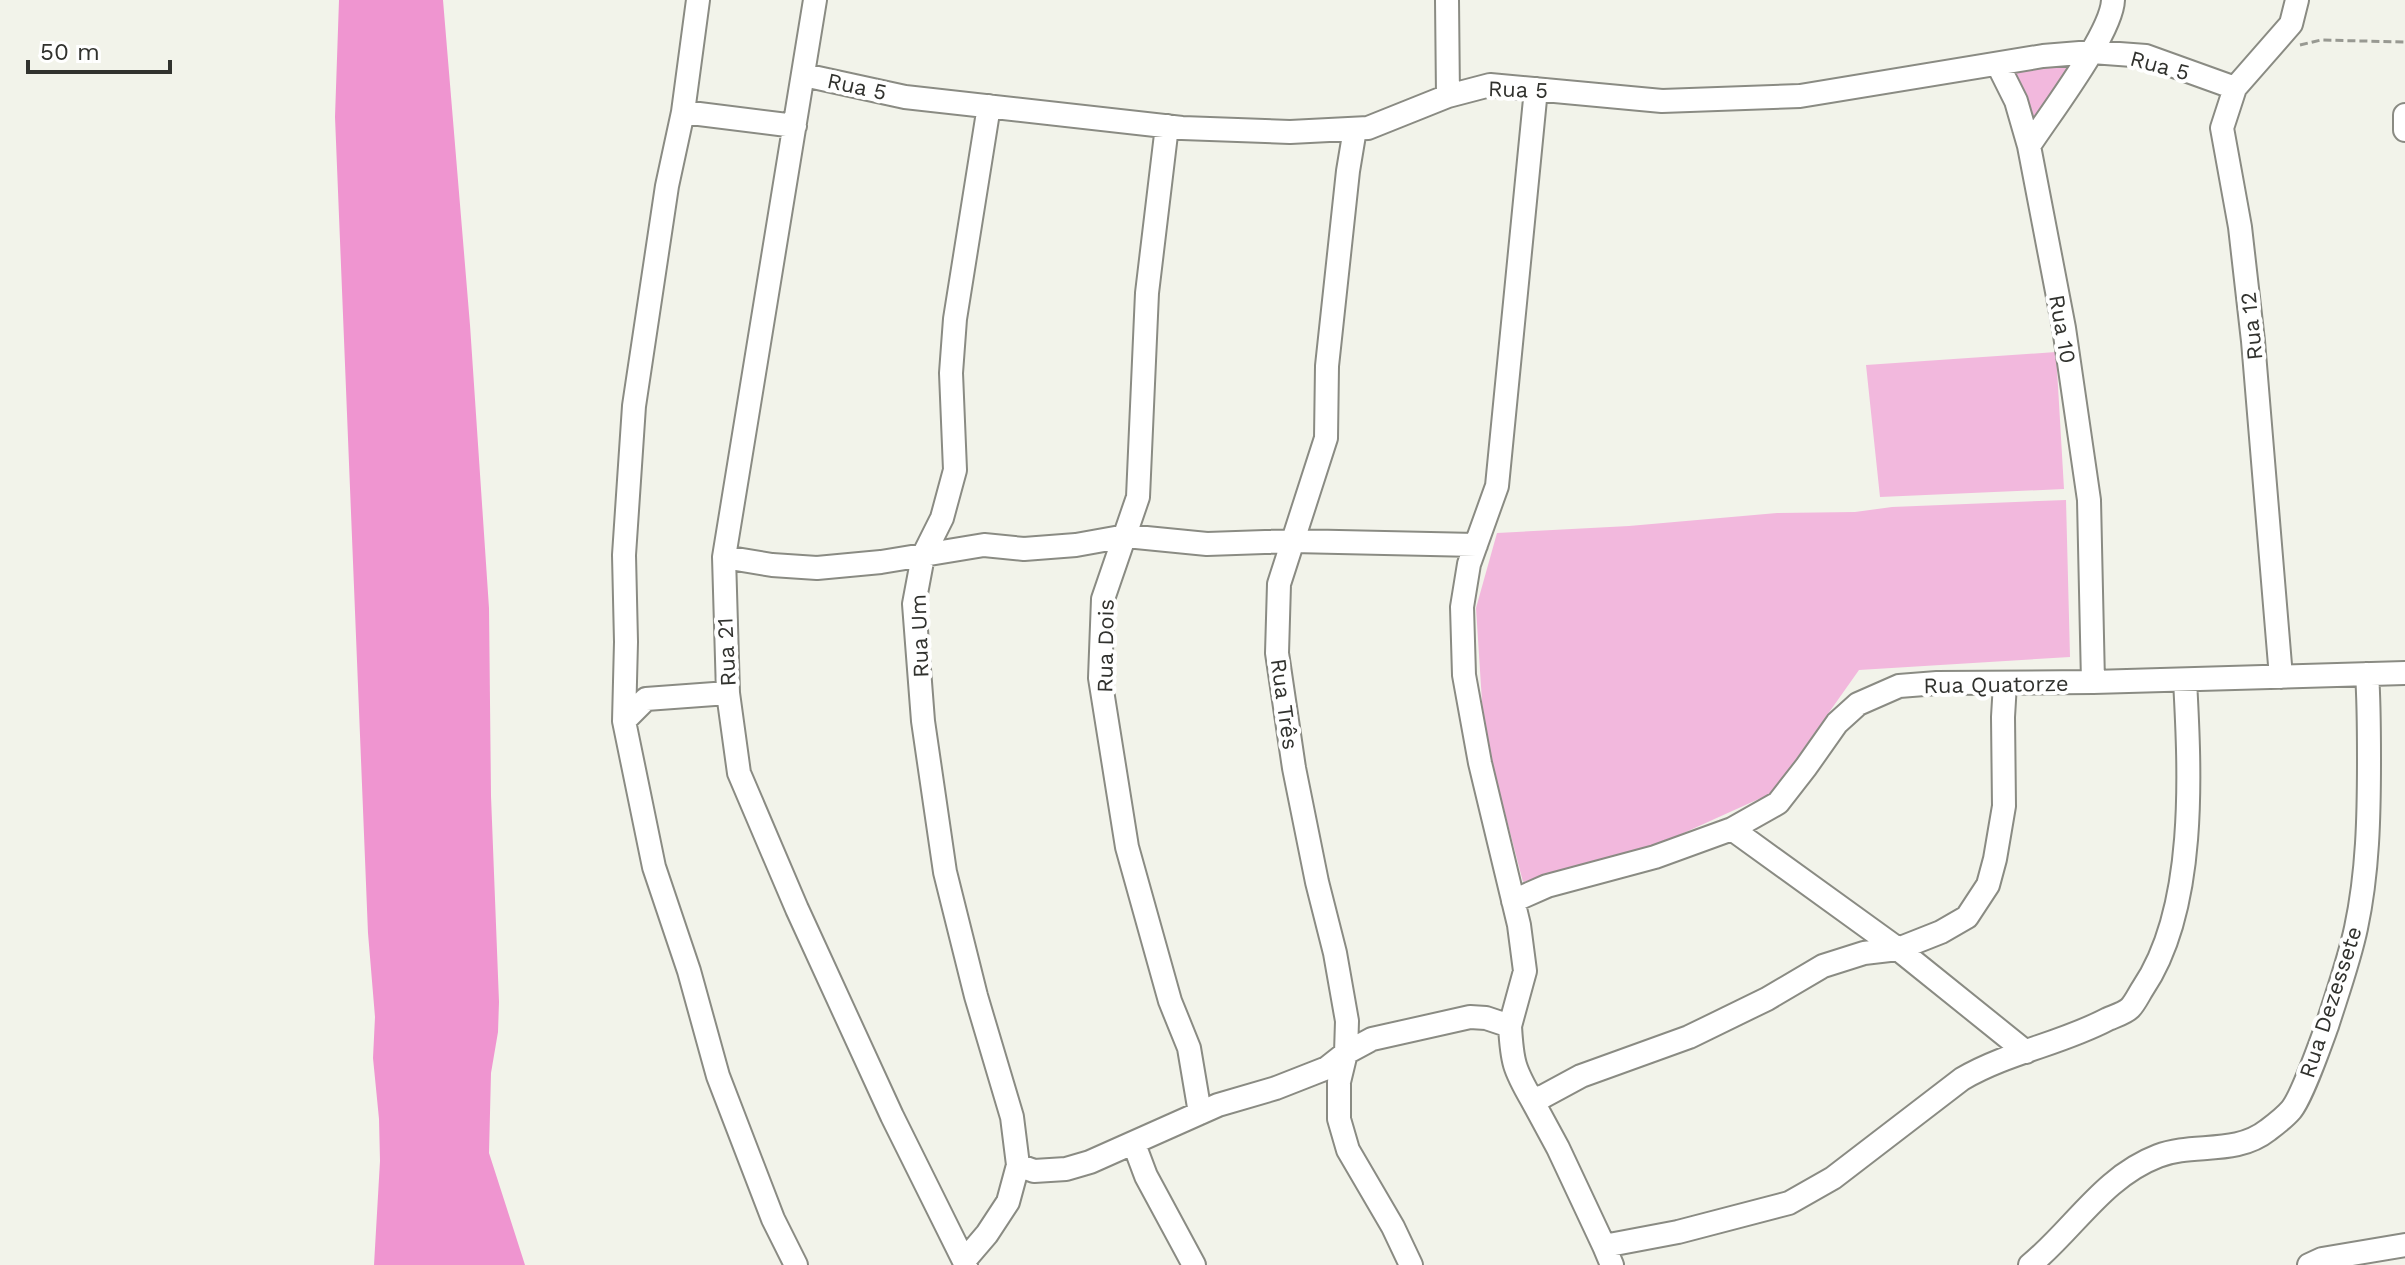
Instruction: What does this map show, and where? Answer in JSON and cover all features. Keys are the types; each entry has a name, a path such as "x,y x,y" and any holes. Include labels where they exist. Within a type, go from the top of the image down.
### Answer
{"street":[{"path":"698,0 683,112 667,186 634,406 624,555 624,721 654,867 689,971 718,1076 773,1219 796,1265"},
{"name":"Rua 21","path":"815,0 724,557 728,693 739,773 885,1102 965,1263"},
{"path":"1447,0 1448,96"},
{"path":"2029,146 2092,52 2113,9 2113,0"},
{"name":"Rua 12","path":"2281,677 2253,341 2240,227 2222,128 2235,88 2291,24 2297,0"},
{"name":"Rua 5","path":"804,75 905,97 1167,126 1290,132 1368,128 1448,96 1490,85 1662,101 1800,96 2043,56 2092,52 2146,56 2235,88"},
{"name":"Rua 10","path":"1998,65 2016,101 2029,146 2064,328 2089,500 2093,682"},
{"path":"1536,89 1497,486 1469,564 1462,607 1464,675 1480,763 1519,925 1525,971 1510,1026 1512,1060 1558,1148 1608,1256 1678,1232 1789,1203 1833,1178 1962,1079 1984,1066 2086,1031 2130,1008 2158,966 2176,907 2187,831 2189,762 2185,680"},
{"name":"Rua Um","path":"989,106 955,319 951,373 955,470 942,518 923,556 914,604 923,721 945,872 976,996 1012,1117 1018,1165"},
{"path":"683,112 795,126"},
{"path":"2405,115 2405,130"},
{"name":"Rua Dois","path":"1167,126 1147,293 1138,497 1103,599 1100,678 1127,847 1170,1001 1189,1048 1200,1113"},
{"name":"Rua Três","path":"1355,129 1327,366 1326,438 1279,584 1277,653 1294,768 1347,1021 1346,1053 1339,1082 1339,1119 1348,1150 1393,1227 1411,1265"},
{"path":"724,557 817,568 923,556 984,545 1024,549 1076,545 1126,536 1207,544 1293,541 1476,545"},
{"name":"Rua Quatorze","path":"1513,901 1547,886 1655,857 1732,829 1778,803 1837,723 1858,704 1899,686 2405,673"},
{"name":"Rua Dezessete","path":"2030,1265 2099,1195 2131,1169 2161,1155 2227,1148 2265,1133 2293,1108 2321,1044 2356,928 2367,843 2370,714 2367,674"},
{"path":"1532,1100 1581,1076 1689,1037 1767,999 1823,966 1864,953 1898,949 1941,932 1967,917 1988,885 2004,806 2005,683"},
{"path":"624,721 646,699 728,693"},
{"path":"1732,829 1898,949 2026,1052"},
{"path":"965,1263 1008,1202 1018,1165 1034,1171 1066,1169 1090,1162 1218,1105 1276,1088 1327,1068 1372,1039 1470,1017 1486,1018 1510,1026"},
{"path":"1134,1144 1146,1176 1194,1265"},
{"path":"2309,1265 2322,1259 2396,1253"}],"path":[{"path":"2265,53 2321,40 2405,42"}],"shaded area":[{"path":"339,0 443,0 470,325 489,608 491,796 499,1002 491,1073 489,1153 525,1265 374,1265 380,1161 379,1119 373,1058 375,1017 368,933 335,117"},
{"path":"2083,58 2032,135 2004,68"},
{"path":"2056,352 2064,489 1880,497 1866,365"},
{"path":"2066,500 2070,657 1859,670 1772,793 1657,845 1523,882 1484,733 1476,608 1497,533 1629,526 1777,513 1855,512 1892,507"}]}
